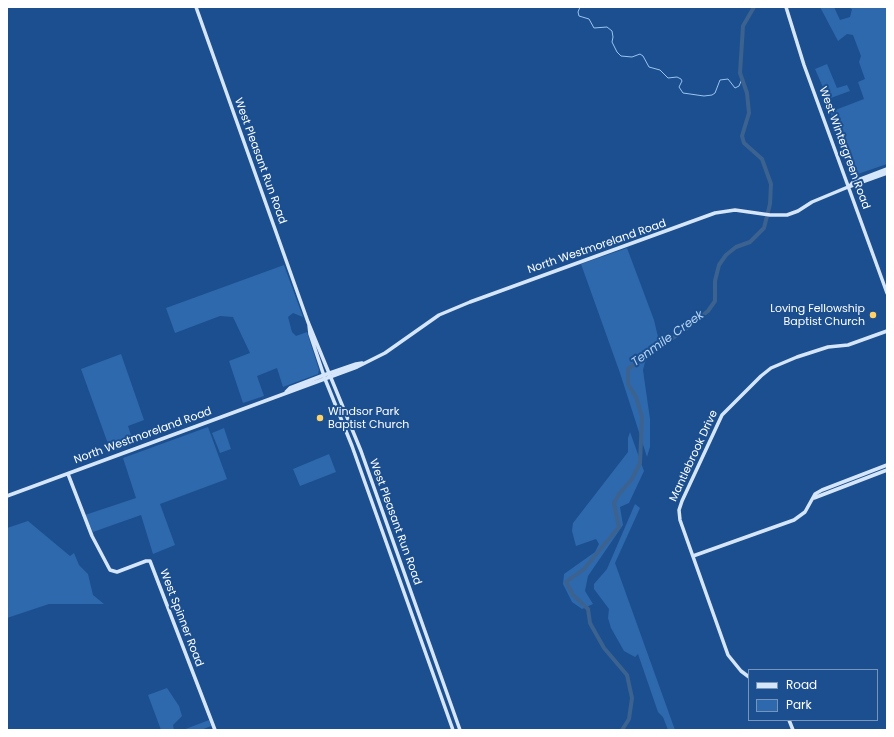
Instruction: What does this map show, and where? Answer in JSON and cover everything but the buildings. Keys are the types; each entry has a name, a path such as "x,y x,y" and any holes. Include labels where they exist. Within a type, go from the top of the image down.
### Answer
{"main road":[{"name":"West Pleasant Run Road","path":"196,7 308,322 360,451 460,730"},
{"name":"West Wintergreen Road","path":"786,7 848,187 887,293"},
{"name":"North Westmoreland Road","path":"848,187 853,182 887,169"},
{"name":"North Westmoreland Road","path":"7,496 362,363 385,353 439,315 470,302 715,213 735,210 780,216 798,211 812,202 887,173"},
{"name":"West Pleasant Run Road","path":"308,322 312,342 324,377 453,730"},
{"name":"Mantlebrook Drive","path":"748,676 741,671 728,655 680,520 679,510 682,501 709,441 727,408 761,376 771,368 816,350 848,345 887,331"},
{"path":"339,415 345,413"},
{"path":"693,556 794,520 805,512 815,494 887,465"},
{"path":"814,498 887,470"},
{"name":"West Spinner Road","path":"68,474 92,536 110,570 117,572 146,561 150,561 215,730"}],"green space":[{"path":"820,7 834,7 840,20 850,17 852,9 848,7 887,7 887,164 852,176 830,112 864,99 858,82 865,79 859,62 861,56 853,35 847,34 838,41"},
{"path":"827,64 837,88 847,85 850,91 828,99 815,69"},
{"path":"627,248 654,320 659,341 645,362 643,370 650,419 650,447 647,457 620,373 581,264"},
{"path":"284,265 303,317 293,313 288,317 292,332 296,336 307,332 319,370 318,374 283,387 277,368 257,376 264,396 243,403 229,361 250,353 233,317 220,316 175,333 166,308"},
{"path":"121,354 144,420 128,426 134,444 111,452 81,369"},
{"path":"208,427 227,479 160,504 175,545 153,554 141,515 93,532 85,515 136,498 123,458"},
{"path":"224,428 231,449 220,453 212,433"},
{"path":"630,432 644,471 629,503 620,507 623,525 588,576 585,591 593,604 582,609 572,602 563,584 564,574 595,552 599,544 596,539 576,546 572,531 573,523 628,452 628,438"},
{"path":"329,454 336,472 300,486 293,469"},
{"path":"635,504 640,508 615,563 675,730 668,730 663,717 658,712 638,654 635,657 624,651 611,628 608,618 609,609 594,589 594,584 607,569"},
{"path":"28,521 70,556 74,553 79,565 88,574 93,595 104,604 49,604 7,618 7,528"},
{"path":"167,688 179,706 182,716 173,725 174,730 161,730 148,695"},
{"path":"209,720 211,726 201,730 183,730"}],"waterway":[{"path":"580,7 578,12 579,16 589,19 594,28 607,27 612,31 612,42 617,52 621,56 632,57 640,54 643,56 649,67 660,70 668,78 677,77 681,79 682,81 679,87 683,93 704,96 712,95 715,93 720,80 728,79 735,88 739,86 742,79"},
{"name":"Tenmile Creek","path":"622,730 629,719 632,698 627,675 604,648 590,623 588,609 573,595 566,582 584,569 619,527 614,503 619,494 632,479 640,463 642,417 636,397 628,384 628,369 687,328 708,311 715,301 715,281 719,265 726,255 736,247 750,242 764,228 770,204 771,184 762,159 744,143 742,136 749,113 747,93 740,73 743,26 754,7"}],"place":[{"name":"Loving Fellowship Baptist Church","path":"873,315"},
{"name":"Windsor Park Baptist Church","path":"320,418"}]}
